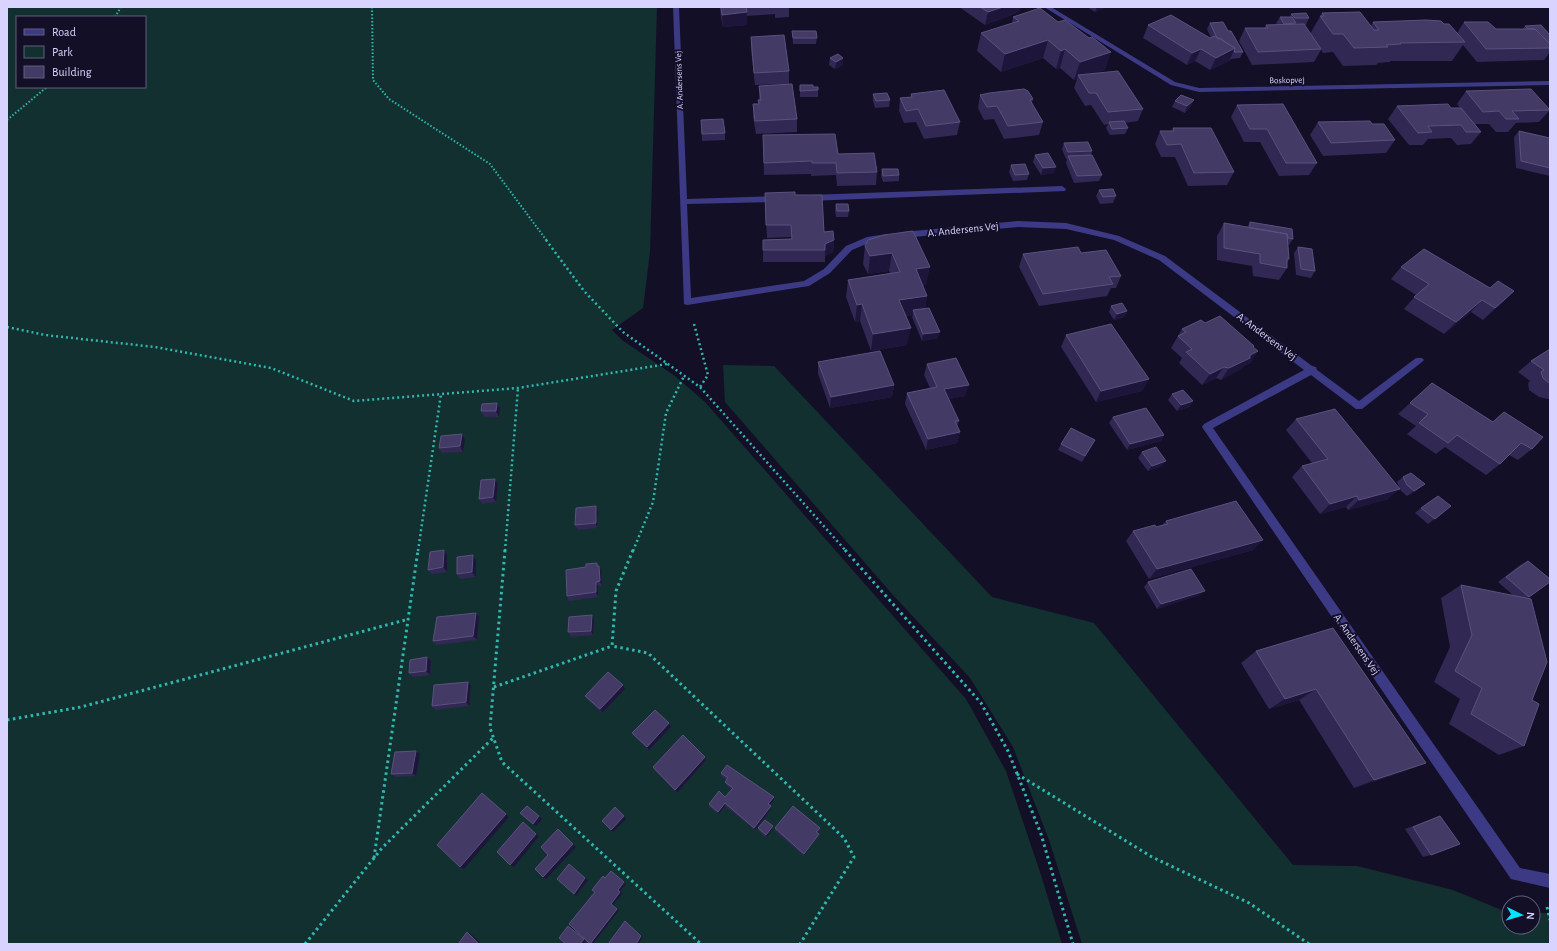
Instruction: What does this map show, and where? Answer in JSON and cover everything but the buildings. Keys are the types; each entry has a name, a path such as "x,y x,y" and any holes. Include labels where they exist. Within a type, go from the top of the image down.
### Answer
{"street":[{"name":"A. Andersens Vej","path":"676,7 688,302 806,284 827,271 849,248 870,239 1018,224 1066,226 1116,238 1162,258 1359,406 1419,360"},
{"name":"Boskopvej","path":"1046,7 1173,84 1199,90 1550,83"},
{"path":"802,198 1062,189"},
{"path":"683,202 786,198"},
{"name":"A. Andersens Vej","path":"1313,370 1207,427 1516,874 1550,880"}],"path":[{"path":"116,16 121,7"},
{"path":"372,7 373,80 389,99 490,164 584,291 623,332 700,387 981,703 1008,750 1041,834 1073,944"},
{"path":"7,120 46,88"},
{"path":"688,302 708,375 700,387"},
{"path":"7,327 45,334 155,348 271,368 354,401 518,388 668,364"},
{"path":"612,646 616,591 653,502 666,413 684,376"},
{"path":"518,388 490,728 502,762 700,944"},
{"path":"374,858 441,394"},
{"path":"7,720 81,706 409,619"},
{"path":"494,687 612,646 648,653 844,838 854,857 800,944"},
{"path":"305,944 374,858 494,737"},
{"path":"1017,774 1152,856 1250,903 1309,944"}],"green space":[{"path":"7,7 657,7 650,252 643,308 612,330 622,340 675,376 705,402 966,699 1006,771 1041,875 1062,944 7,944"},
{"path":"723,365 774,366 992,597 1094,623 1293,865 1357,866 1453,890 1501,910 1501,935 1541,935 1541,913 1550,913 1550,944 1082,944 1049,840 1013,747 970,678 893,595 725,402"}]}
